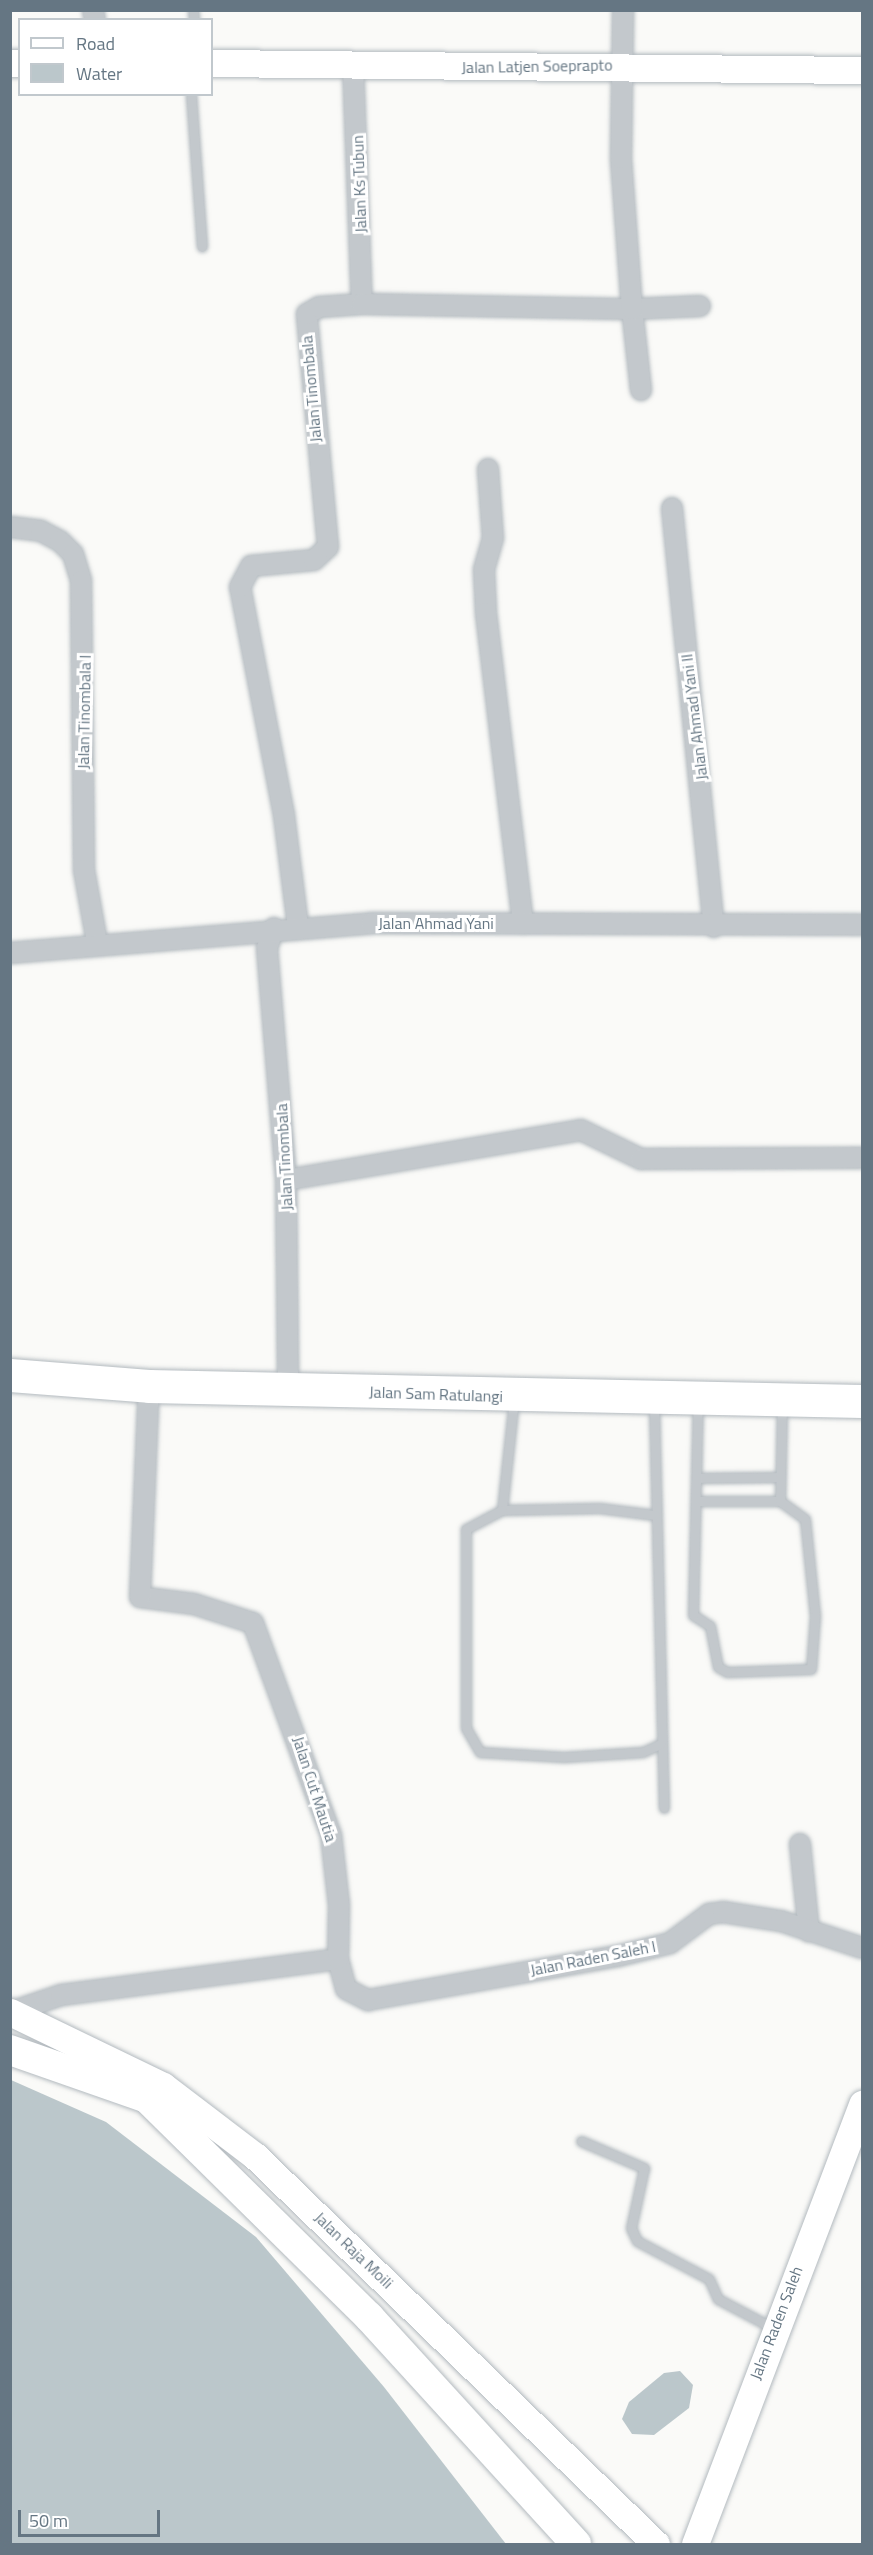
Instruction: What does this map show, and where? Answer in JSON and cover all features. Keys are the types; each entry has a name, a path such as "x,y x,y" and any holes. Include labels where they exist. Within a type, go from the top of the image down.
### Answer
{"highway":[{"name":"Jalan Sam Ratulangi","path":"10,1376 149,1386 288,1388 514,1397 698,1401 862,1401"}],"main road":[{"path":"10,2050 147,2098 369,2318 576,2544"}],"street":[{"path":"623,10 619,64 632,309 641,390"},
{"name":"Jalan Latjen Soeprapto","path":"213,63 469,68 619,64 862,70"},
{"name":"Jalan Ks Tubun","path":"353,64 362,304"},
{"name":"Jalan Tinombala","path":"298,926 240,579 251,566 314,560 326,553 306,318 314,309 362,304 632,309 700,306"},
{"path":"488,469 493,538 484,570 486,613 524,924"},
{"name":"Jalan Ahmad Yani II","path":"672,508 714,927"},
{"name":"Jalan Tinombala I","path":"10,527 41,531 60,541 73,554 81,581 84,870 97,942"},
{"name":"Jalan Ahmad Yani","path":"10,953 97,942 298,926 862,925"},
{"name":"Jalan Tinombala","path":"274,928 267,948 286,1180 288,1388"},
{"path":"286,1180 581,1130 641,1160 862,1158"},
{"name":"Jalan Cut Mautia","path":"149,1386 140,1597 194,1604 253,1623 331,1835 339,1905 338,1959"},
{"path":"800,1844 809,1932"},
{"name":"Jalan Raden Saleh I","path":"338,1959 346,1989 368,2000 618,1956 670,1942 709,1914 738,1912 862,1948"},
{"path":"11,2012 61,1995 338,1959"},
{"name":"Jalan Raja Moili","path":"11,2012 163,2086 255,2156 656,2544"},
{"name":"Jalan Raden Saleh","path":"693,2544 773,2328 862,2104"},
{"path":"669,2544 693,2544"}],"lane":[{"path":"191,96 202,247"},
{"path":"502,1510 514,1397"},
{"path":"654,1400 660,1744 664,1808"},
{"path":"780,1501 782,1400"},
{"path":"697,1501 780,1501 805,1519 815,1616 811,1669 726,1672 718,1667 710,1626 693,1615 698,1401"},
{"path":"696,1478 780,1477"},
{"path":"655,1515 599,1508 502,1510 466,1529 466,1728 480,1752 564,1757 643,1752 660,1744"},
{"path":"581,2141 644,2168 631,2228 637,2241 709,2279 718,2299 773,2328"}],"water":[{"path":"11,2080 106,2122 256,2237 384,2387 506,2544 11,2544"},
{"path":"680,2371 693,2385 689,2408 654,2435 632,2434 622,2419 629,2402 664,2373"}]}
